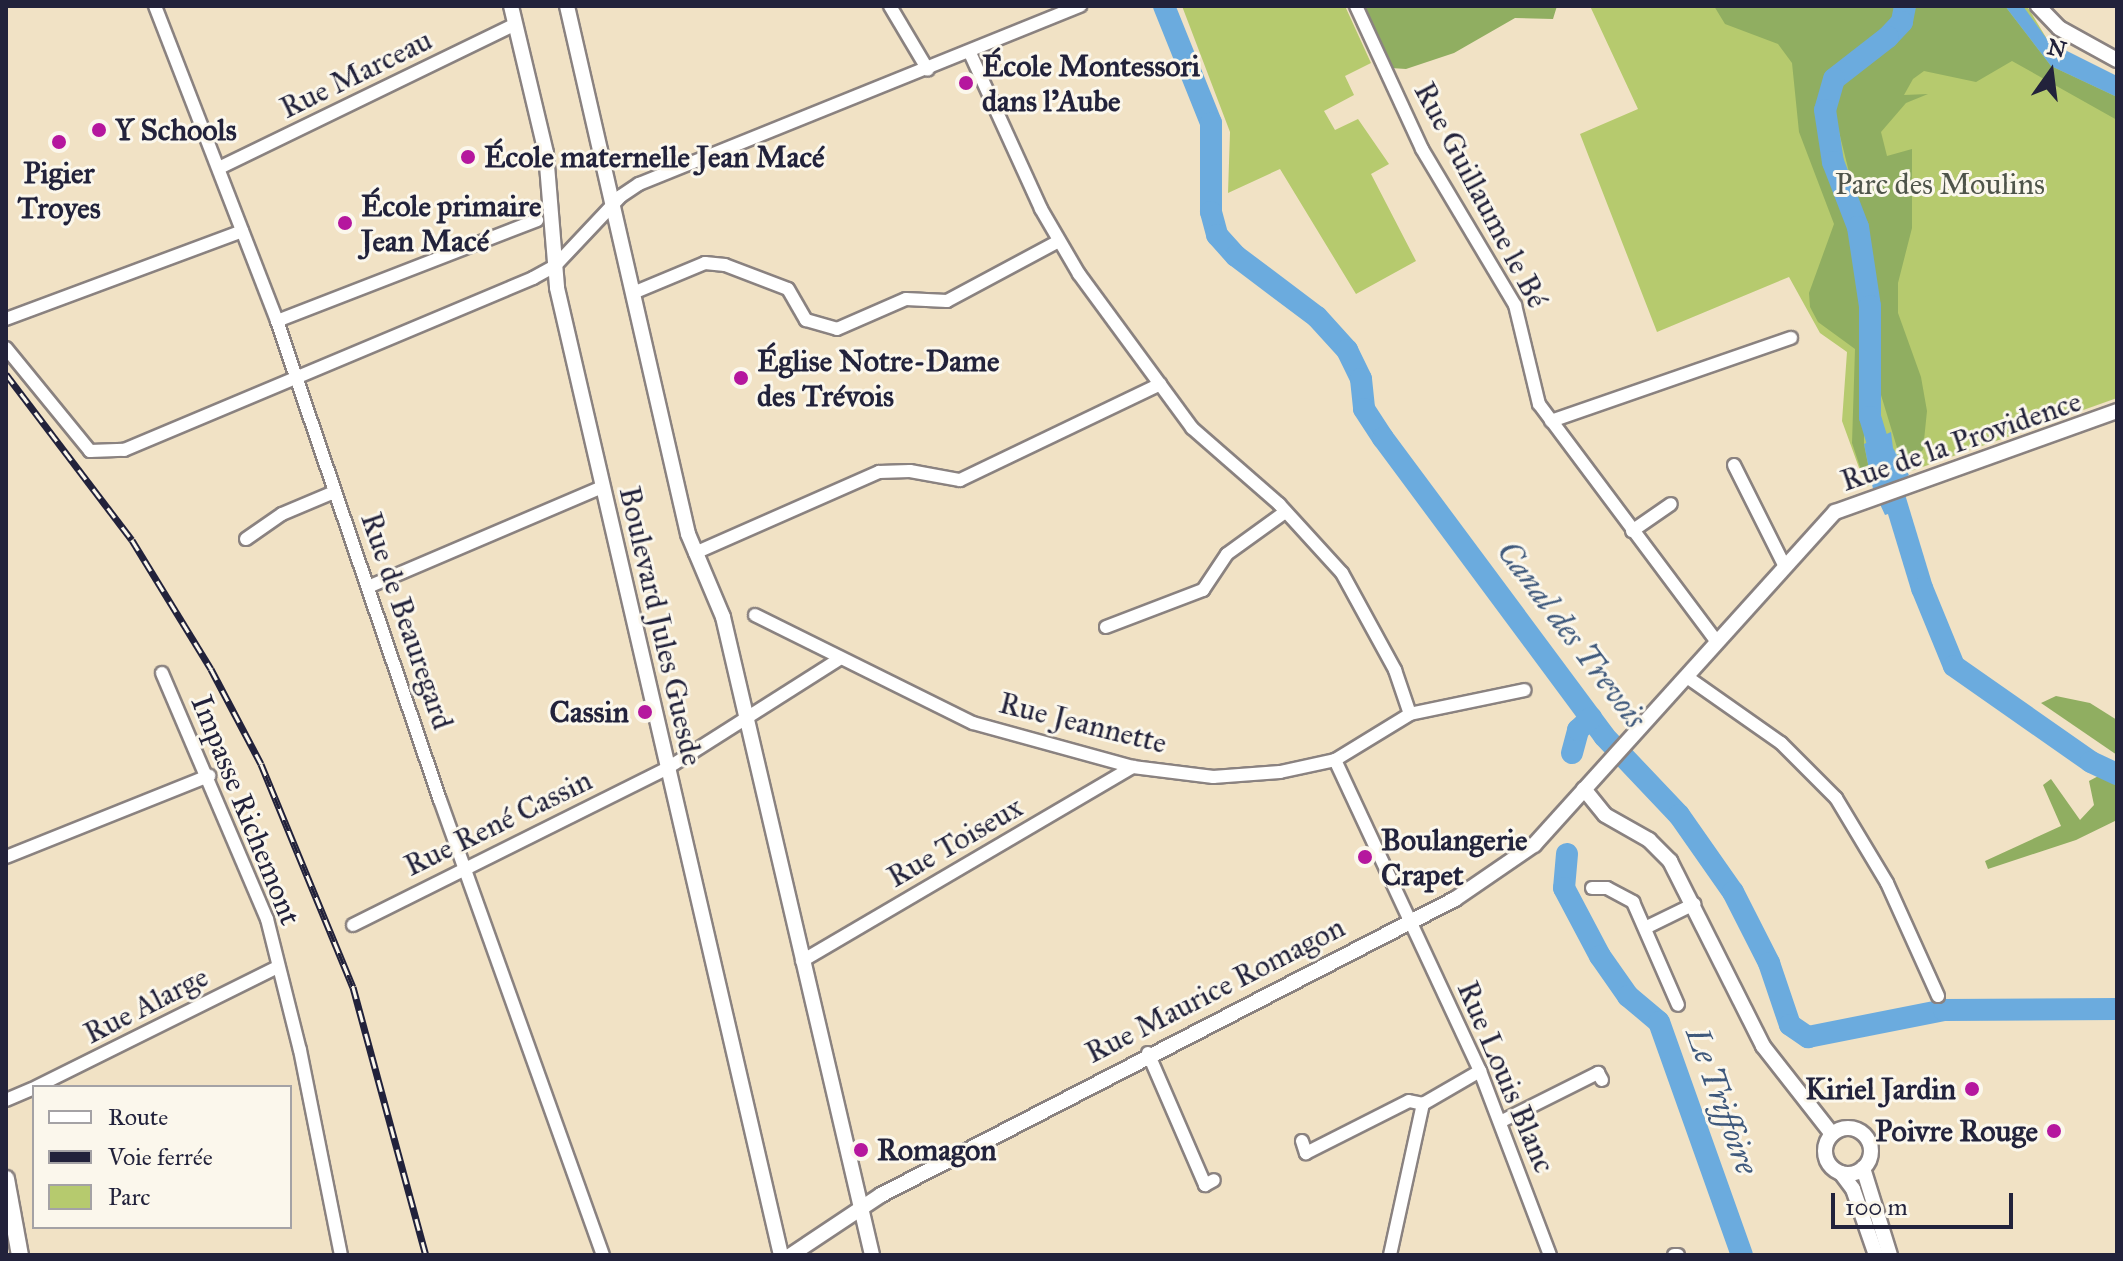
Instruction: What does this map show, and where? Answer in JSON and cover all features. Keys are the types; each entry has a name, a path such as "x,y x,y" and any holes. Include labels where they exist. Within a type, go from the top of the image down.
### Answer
{"main road":[{"path":"6,1179 15,1250"}],"street":[{"name":"Rue de Beauregard","path":"155,6 277,321 334,492 603,1255"},
{"name":"Boulevard Jules Guesde","path":"511,6 546,153 555,266 602,487 658,709 666,769 781,1255"},
{"name":"Boulevard Jules Guesde","path":"567,6 695,553 720,608 872,1255"},
{"path":"890,6 928,70"},
{"path":"6,348 75,437 90,451 107,454 555,266 613,204 639,184 928,70 1080,6"},
{"name":"Rue Guillaume le Bé","path":"1356,6 1422,149 1515,305 1528,344 1530,384 1551,421 1717,642"},
{"path":"2038,6 2059,28 2117,60"},
{"name":"Rue Marceau","path":"219,168 515,24"},
{"path":"970,53 1059,241 1192,428 1285,512 1342,573 1395,670 1410,714"},
{"path":"277,321 537,220"},
{"path":"6,319 242,231"},
{"path":"633,293 705,263 725,265 788,289 806,320 837,329 906,299 947,301 1059,241"},
{"path":"1551,421 1791,338"},
{"path":"695,553 879,472 910,471 960,480 1160,384"},
{"name":"Rue de la Providence","path":"1632,735 1687,677 1823,520 1875,498 2117,411"},
{"path":"1734,465 1784,565"},
{"path":"368,587 602,487"},
{"path":"246,539 282,514 334,492"},
{"path":"1632,531 1671,504"},
{"path":"1106,627 1203,590 1227,554 1285,512"},
{"name":"Rue Jeannette","path":"755,615 838,660 973,723 1133,767 1213,777 1280,772 1335,760 1410,714 1525,690"},
{"name":"Rue René Cassin","path":"353,925 666,769 838,660"},
{"name":"Impasse Richemont","path":"162,673 209,776 267,919 341,1255"},
{"path":"1687,677 1781,743 1836,798 1887,883 1938,996"},
{"name":"Rue Maurice Romagon","path":"791,1255 859,1209 1148,1053 1455,899 1534,845 1632,735"},
{"name":"Rue Louis Blanc","path":"1335,760 1480,1071 1550,1255"},
{"name":"Rue Toiseux","path":"802,961 1133,767"},
{"path":"6,857 209,776"},
{"path":"1584,789 1605,815 1649,840 1670,861 1763,1046 1832,1134"},
{"path":"1592,888 1622,893 1633,902 1678,1005"},
{"path":"1645,928 1694,904"},
{"name":"Rue Alarge","path":"39,1085 278,967"},
{"path":"1148,1053 1205,1185 1214,1180"},
{"path":"1302,1141 1306,1153 1409,1101 1423,1104 1480,1071"},
{"path":"1500,1122 1598,1073 1602,1080"},
{"name":"Rue Alarge","path":"6,1100 32,1088"},
{"path":"1390,1255 1423,1104"},
{"path":"1832,1134 1851,1128 1865,1135 1871,1154 1863,1168 1890,1255"},
{"path":"1832,1134 1825,1156 1853,1189 1876,1255"},
{"path":"1841,1173 1863,1168"}],"green space":[{"path":"1182,6 1345,6 1371,63 1345,76 1354,95 1324,111 1335,130 1358,119 1389,164 1371,174 1416,261 1356,294 1280,169 1228,193 1230,132"},
{"path":"1365,6 1557,6 1553,19 1515,18 1454,53 1406,69 1391,68"},
{"name":"Parc des Moulins","path":"1590,6 2027,6 2050,44 2117,77 2117,398 1866,487 1842,421 1847,352 1820,333 1789,277 1657,332 1580,134 1638,109"},
{"path":"1714,6 1900,6 1896,23 1881,40 1836,73 1822,94 1817,119 1849,217 1864,286 1864,444 1871,480 1865,482 1852,443 1855,349 1818,322 1810,307 1809,293 1834,224 1799,132 1792,63 1778,44 1725,24"},
{"path":"1913,6 2005,6 2051,66 2117,97 2117,120 2012,61 1976,82 1924,71 1913,79 1904,95 1928,94 1906,103 1881,132 1887,156 1912,149 1912,228 1898,283 1898,313 1921,377 1927,411 1923,450 1902,464 1881,395 1871,260 1832,104 1843,76 1887,43"},
{"path":"2056,696 2090,703 2117,720 2117,755 2041,703"},
{"path":"2104,773 2117,779 2117,820 2076,840 1988,869 1985,861 2061,826 2043,785 2051,779 2080,820 2094,805 2089,781"}],"water":[{"path":"2005,6 2023,6 2049,42 2117,76 2117,97 2051,66"},
{"path":"1891,432 1893,448 1909,475 1900,481 1907,508 1885,515 1873,489 1864,444"}],"waterway":[{"name":"Canal des Trevois","path":"1164,6 1211,123 1211,212 1217,235 1236,256 1317,317 1347,350 1361,379 1364,409 1383,438 1604,736 1679,815 1733,892 1769,963 1790,1025 1808,1037 1944,1010 2117,1009"},
{"path":"1905,6 1902,22 1888,37 1834,79 1825,110 1833,162 1858,227 1870,306 1870,417 1922,588 1954,666 2091,762 2117,774"},
{"name":"Le Triffoire","path":"1572,753 1578,730 1591,718"},
{"name":"Le Triffoire","path":"1567,854 1564,888 1600,956 1628,996 1659,1022 1742,1255"}],"railway":[{"path":"6,374 132,540 211,669 261,764 353,987 426,1255"}],"place":[{"name":"École Montessori dans l'Aube","path":"966,83"},
{"name":"Y Schools","path":"99,130"},
{"name":"Pigier Troyes","path":"59,142"},
{"name":"École maternelle Jean Macé","path":"468,157"},
{"name":"École primaire Jean Macé","path":"345,223"},
{"name":"Église Notre-Dame des Trévois","path":"741,378"},
{"name":"Cassin","path":"645,712"},
{"name":"Boulangerie Crapet","path":"1365,857"},
{"name":"Kiriel Jardin","path":"1972,1089"},
{"name":"Poivre Rouge","path":"2054,1131"},
{"name":"Romagon","path":"861,1150"}]}
